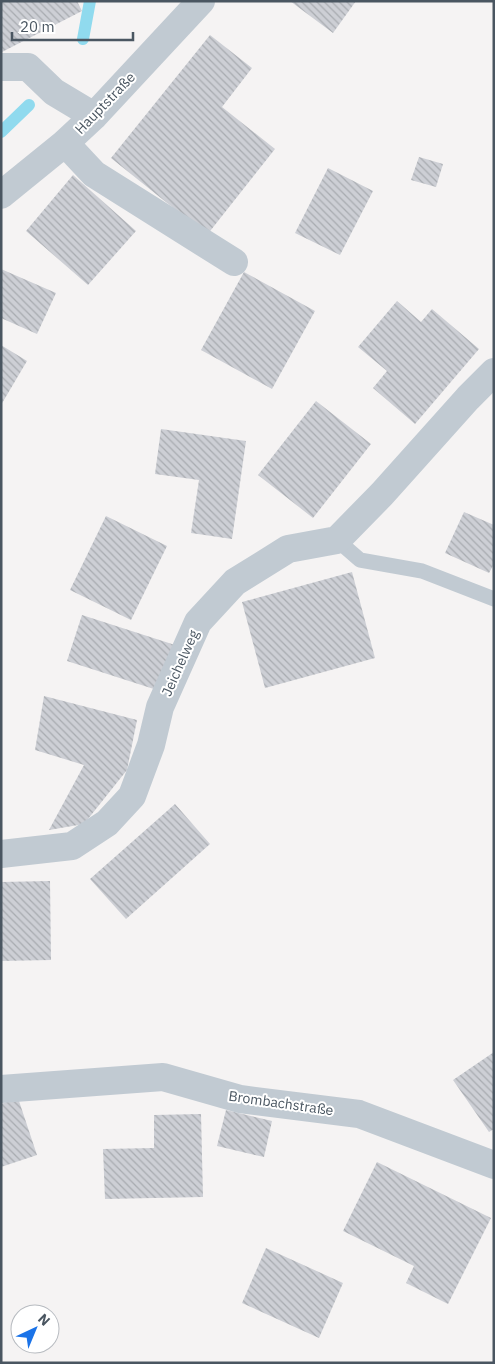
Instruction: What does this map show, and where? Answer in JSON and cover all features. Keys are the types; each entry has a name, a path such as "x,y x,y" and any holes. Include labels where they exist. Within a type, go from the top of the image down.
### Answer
{"street":[{"name":"Hauptstraße","path":"1,195 65,143 94,116 201,1"},
{"path":"1,67 28,66 54,92 94,116"},
{"path":"65,143 94,174 234,262"},
{"path":"337,540 494,372"},
{"name":"Jeichelweg","path":"1,854 72,846 106,823 132,796 151,745 160,707 198,622 235,582 288,549 337,540"},
{"name":"Brombachstraße","path":"1,1089 162,1077 240,1100 359,1114 494,1165"}],"lane":[{"path":"337,540 360,560 422,571 494,599"}],"building":[{"path":"1,1 77,1 82,11 2,52"},
{"path":"290,1 356,1 333,33"},
{"path":"210,35 252,68 222,107 275,149 207,235 111,158"},
{"path":"419,157 443,164 436,187 411,180"},
{"path":"328,168 373,191 340,255 295,233"},
{"path":"73,175 136,231 88,285 26,231"},
{"path":"1,269 56,293 37,334 1,318"},
{"path":"244,272 315,311 272,389 201,350"},
{"path":"397,301 421,322 432,309 479,349 415,424 373,388 387,371 358,347"},
{"path":"1,345 27,361 1,405"},
{"path":"316,401 371,444 313,518 258,475"},
{"path":"161,429 246,441 232,539 191,533 199,480 155,474"},
{"path":"464,512 494,525 494,564 489,573 445,553"},
{"path":"106,516 167,546 131,620 70,590"},
{"path":"352,572 375,658 265,688 242,602"},
{"path":"82,615 175,645 160,691 67,661"},
{"path":"44,696 137,720 127,770 84,824 49,830 84,765 35,750"},
{"path":"175,804 210,844 126,919 90,879"},
{"path":"50,881 51,960 1,961 1,882"},
{"path":"494,1052 494,1129 489,1132 453,1080"},
{"path":"18,1098 37,1155 1,1167 1,1104"},
{"path":"226,1110 272,1121 264,1157 217,1146"},
{"path":"201,1114 203,1197 105,1199 103,1149 154,1148 154,1115"},
{"path":"377,1162 491,1218 448,1304 406,1283 414,1266 343,1231"},
{"path":"266,1248 343,1283 319,1338 242,1303"}],"waterway":[{"path":"83,39 90,1"},
{"path":"1,132 29,105"}]}
